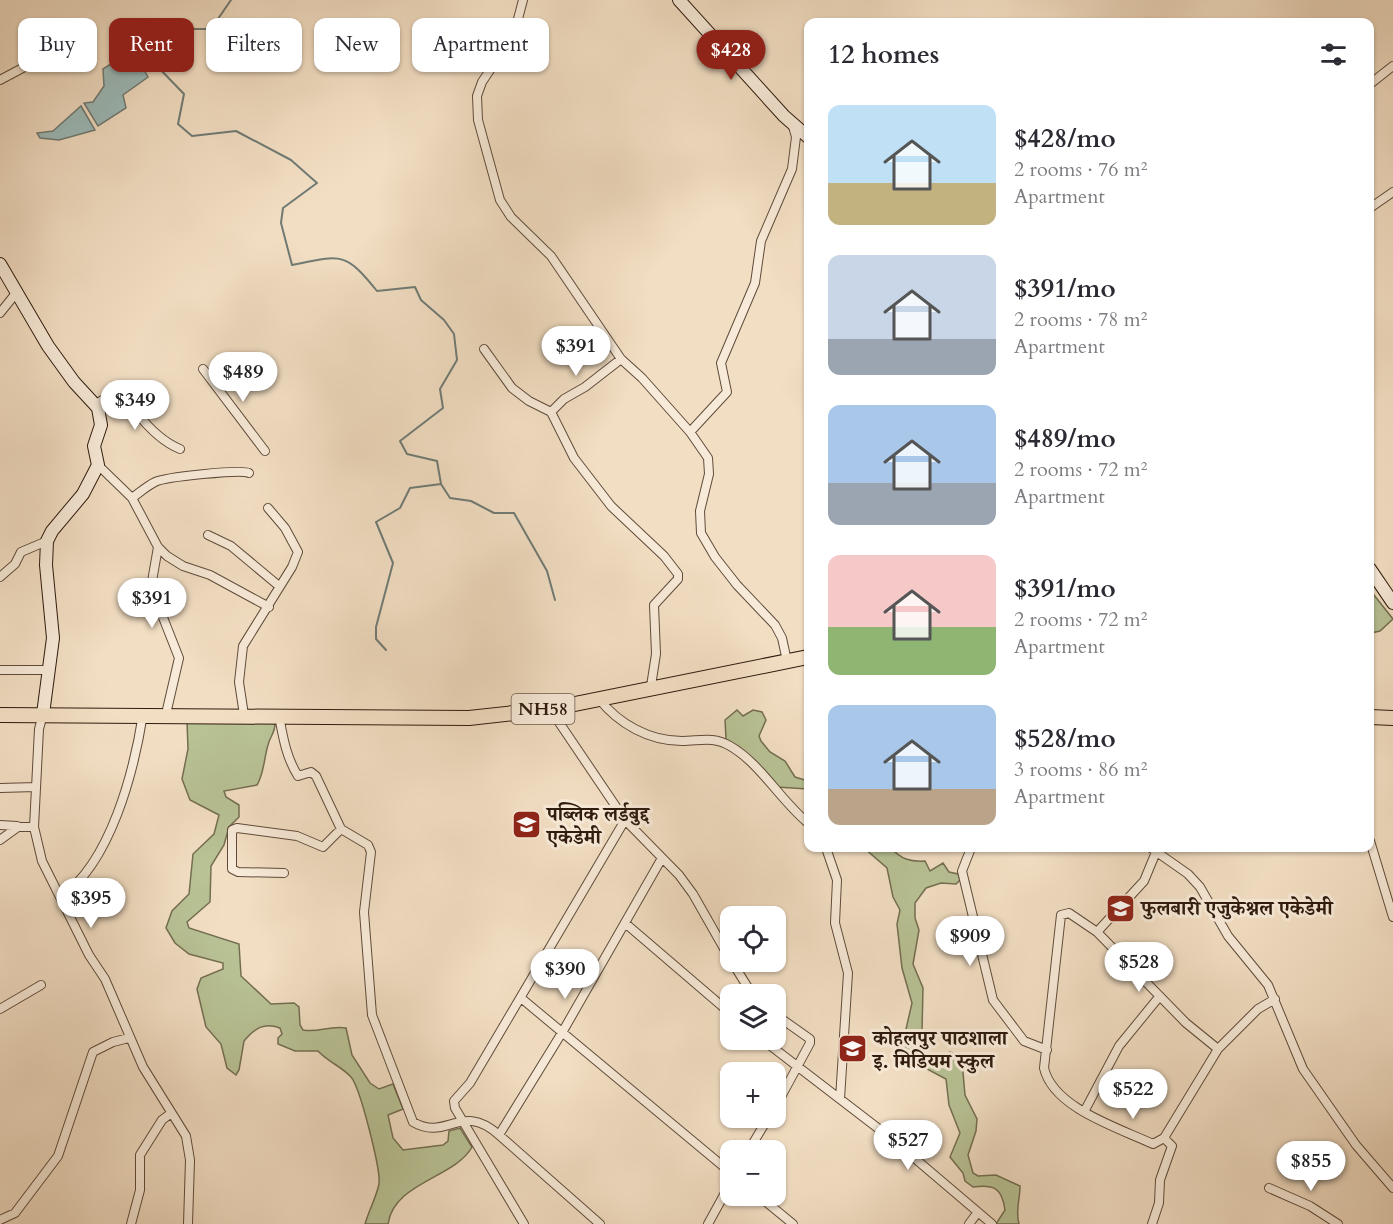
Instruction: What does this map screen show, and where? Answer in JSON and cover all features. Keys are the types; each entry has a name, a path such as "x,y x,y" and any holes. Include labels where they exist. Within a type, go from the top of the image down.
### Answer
{"main road":[{"name":"NH58","path":"0,715 166,714 458,719 550,709 651,686 804,658"},
{"path":"1374,717 1393,718"}],"street":[{"path":"523,0 514,34 486,76 477,96 478,120 500,200 511,217 551,256 621,359 642,378 690,432 708,458 709,474 700,511 701,533 722,566 775,625 782,638 787,661"},
{"path":"679,0 704,31 804,134"},
{"path":"1374,81 1393,66"},
{"path":"0,80 18,70"},
{"path":"690,432 727,392 721,363 755,283 761,241 792,169 796,137 792,123"},
{"path":"1374,205 1393,192"},
{"path":"0,264 48,346 99,408 101,425 93,446 98,465 132,498 158,548 183,566 210,575 269,608"},
{"path":"0,313 17,292"},
{"path":"484,350 512,388 551,412 574,458 598,490 627,523 664,556 678,574 678,579 654,605 656,654 651,686"},
{"path":"551,412 564,399 585,387 621,359"},
{"path":"203,369 264,451"},
{"path":"95,404 122,390 129,395 135,411 146,423 180,449"},
{"path":"98,465 83,494 52,531 47,541 46,565 53,638 50,670 39,729 34,827 42,861 89,955 105,979 129,1038 170,1114 186,1136 190,1160 188,1224"},
{"path":"132,498 156,481 172,477 243,470 249,472"},
{"path":"246,715 239,682 243,646 269,608 298,552 285,528 268,508"},
{"path":"208,535 231,546 279,586"},
{"path":"0,577 15,564 21,552 47,541"},
{"path":"158,548 151,587 179,658 166,714"},
{"path":"1374,575 1393,603"},
{"path":"0,670 50,670"},
{"path":"599,699 611,714 628,727 681,741 717,740 733,747 791,809 804,820"},
{"path":"550,709 625,820 693,894 720,941"},
{"path":"61,897 83,877 113,823 131,776 143,714"},
{"path":"276,716 293,769 298,776 311,772 316,776 341,829 368,845 371,852 364,912 372,1015 413,1122 420,1126 435,1128 461,1120 474,1120 487,1124 600,1224"},
{"path":"0,788 36,787"},
{"path":"524,1224 461,1120 454,1101 470,1083 625,820"},
{"path":"0,825 34,827"},
{"path":"0,840 18,826"},
{"path":"284,873 234,871 230,855 234,827 305,838 323,847 341,829"},
{"path":"827,852 837,880 835,923 848,973 840,1099"},
{"path":"969,852 962,871 993,1000 1024,1041 1047,1050"},
{"path":"1097,933 1144,881 1153,852"},
{"path":"1157,852 1188,874 1200,887 1228,936 1268,985 1304,1069 1356,1145 1391,1182"},
{"path":"1373,852 1393,917"},
{"path":"499,1135 662,858"},
{"path":"1218,1049 1159,997 1097,933 1069,913 1061,915 1044,1068 1046,1076 1066,1100 1084,1112 1153,1144 1164,1138 1218,1049 1258,1009 1275,999"},
{"path":"625,923 720,1004"},
{"path":"0,1009 41,985"},
{"path":"1084,1112 1119,1046 1159,997"},
{"path":"521,998 720,1164"},
{"path":"786,1022 810,1039 809,1048 786,1089"},
{"path":"0,1220 15,1213 58,1156 93,1052 113,1042 129,1038"},
{"path":"776,1050 840,1099 992,1224"},
{"path":"131,1224 140,1190 140,1155 162,1120 170,1114"},
{"path":"1152,1224 1159,1203 1160,1180 1172,1152 1172,1146 1164,1138"},
{"path":"1269,1188 1310,1206 1338,1224"},
{"path":"708,1224 720,1202"},
{"path":"771,1206 793,1224"},
{"path":"969,1224 978,1212"}],"green space":[{"path":"1374,595 1393,619 1380,631 1374,632"},
{"path":"737,710 743,716 753,710 762,712 766,720 759,736 761,741 770,752 785,761 795,777 804,780 804,789 776,787 741,749 726,739 725,720"},
{"path":"187,721 275,722 257,785 224,791 226,797 239,805 239,817 229,827 224,845 211,866 210,902 187,922 189,928 239,944 241,976 271,1004 294,1003 299,1007 300,1025 303,1030 346,1028 352,1055 370,1083 379,1089 393,1084 403,1109 388,1115 393,1138 403,1150 443,1145 448,1141 449,1131 460,1128 472,1147 453,1166 413,1189 401,1199 393,1210 388,1224 365,1224 378,1189 379,1176 364,1112 351,1077 318,1051 295,1051 278,1044 278,1038 282,1034 280,1028 274,1026 260,1027 244,1041 236,1075 227,1068 221,1044 206,1027 197,989 201,978 223,969 223,963 189,954 175,943 166,928 172,911 189,894 193,854 214,834 219,815 190,800 182,779 188,749"},
{"path":"869,852 895,852 906,859 925,861 930,871 943,863 949,872 958,874 960,880 956,884 941,883 926,888 915,903 915,918 919,930 913,964 923,988 922,1031 926,1055 937,1058 950,1052 958,1055 962,1061 965,1095 977,1119 976,1131 968,1155 973,1173 978,1176 996,1175 1020,1186 1019,1224 996,1224 1005,1210 999,1192 992,1187 973,1187 965,1181 963,1173 950,1157 960,1133 949,1105 946,1079 923,1067 906,1049 906,1029 912,1003 902,968 897,924 900,910 893,897 887,868"}],"water":[{"path":"109,65 109,72 145,72 148,77 123,95 126,108 98,126 84,103 93,102 104,86 103,69"},
{"path":"81,106 95,130 59,140 40,138 37,133 53,131"}],"waterway":[{"path":"231,0 211,29 162,29 155,64 184,94 178,124 192,136 236,131 291,160 317,183 283,208 281,223 292,265 321,259 341,259 357,269 377,291 415,287 421,300 444,320 454,334 457,360 440,389 443,408 400,441 407,454 437,461 441,484 450,498 471,501 494,513 514,513 547,571 555,600"},
{"path":"386,650 376,639 376,627 393,563 376,522 400,508 410,488 441,484"}],"place":[{"name":"पब्लिक लर्डबुद्द एकेडेमी","path":"526,825"},
{"name":"फुलबारी एजुकेश्नल एकेडेमी","path":"1120,908"},
{"name":"कोहलपुर पाठशाला इ. मिडियम स्कुल","path":"852,1049"}]}
